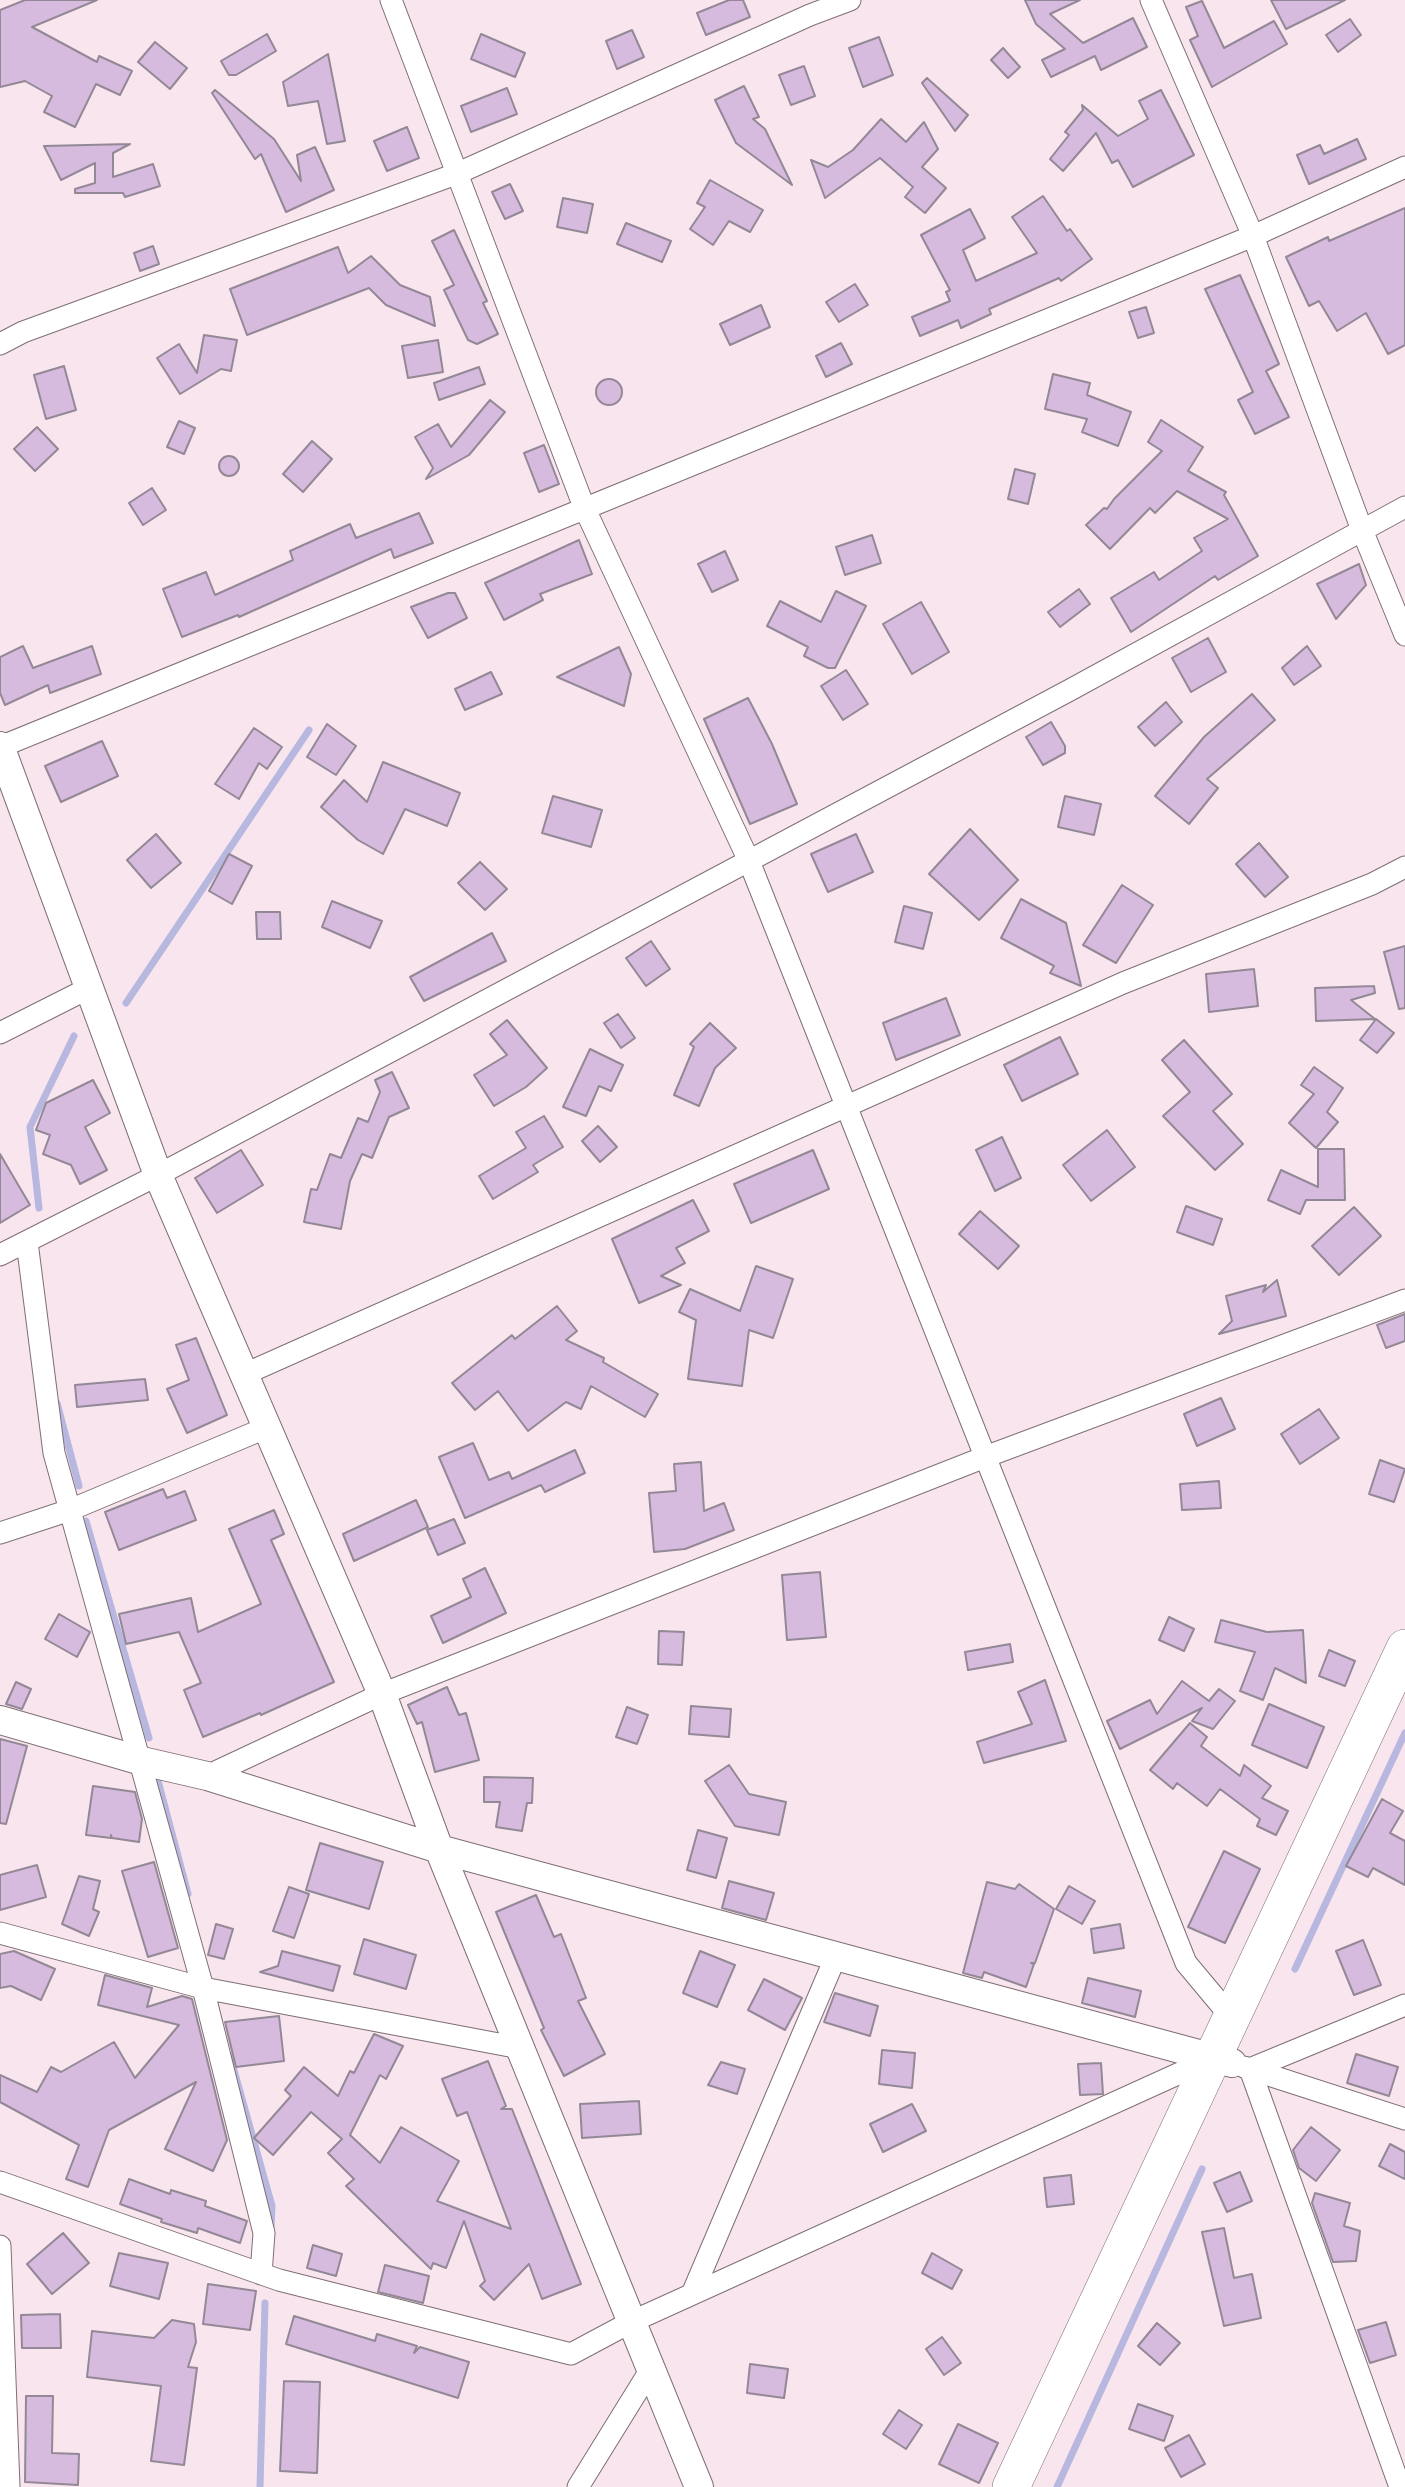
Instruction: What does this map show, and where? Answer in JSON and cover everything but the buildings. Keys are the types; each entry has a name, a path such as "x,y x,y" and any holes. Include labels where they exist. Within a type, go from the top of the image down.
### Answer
{"highway":[{"path":"1011,2487 1232,2063 1232,2018 1405,1648"},
{"path":"1032,2487 1405,1694"}],"street":[{"path":"391,0 584,507 749,861 1186,1963 1232,2018"},
{"path":"0,344 23,332 456,174 807,7 850,0"},
{"path":"1151,0 1253,236 1362,530 1405,635"},
{"path":"699,2487 439,1849 382,1694 158,1175 0,747 1253,236 1405,167"},
{"path":"0,1255 158,1175 1070,690 1405,506"},
{"path":"245,1374 1123,983 1372,884 1405,867"},
{"path":"0,1033 89,988"},
{"path":"27,1242 54,1453 142,1761 203,1988 264,2233 261,2274"},
{"path":"207,1776 382,1694 985,1457 1405,1300"},
{"path":"0,1533 70,1510 268,1427"},
{"path":"0,1720 142,1761 207,1776 439,1849 1232,2063 1405,2119"},
{"path":"0,1933 203,1988 520,2048"},
{"path":"692,2294 836,1956"},
{"path":"0,2182 261,2274 571,2354 692,2294 1232,2063 1405,2005"},
{"path":"1232,2063 1400,2487"},
{"path":"0,2246 2,2345 11,2465 9,2487"},
{"path":"578,2487 651,2369"}],"waterway":[{"path":"126,1003 309,730"},
{"path":"39,1208 30,1127 74,1036"},
{"path":"57,1403 79,1486"},
{"path":"86,1521 149,1738"},
{"path":"1295,1969 1405,1733"},
{"path":"157,1777 188,1894"},
{"path":"230,2056 272,2206 271,2227"},
{"path":"1057,2487 1202,2169"},
{"path":"260,2487 265,2303"}]}
